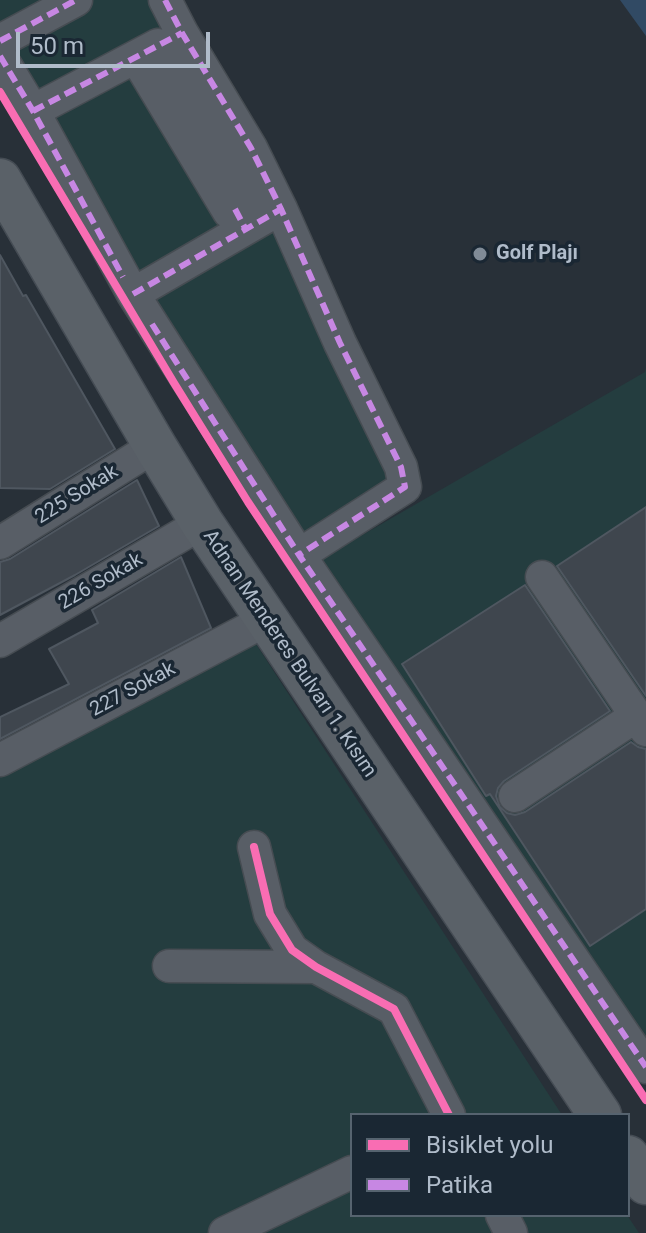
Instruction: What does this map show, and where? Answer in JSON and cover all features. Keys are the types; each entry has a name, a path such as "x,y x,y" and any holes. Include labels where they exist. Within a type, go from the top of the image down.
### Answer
{"main road":[{"name":"Adnan Menderes Bulvarı 1. Kısım","path":"0,180 202,523 599,1113"}],"street":[{"path":"0,41 76,0"},
{"path":"165,0 251,148 340,343 401,467 405,487 299,555"},
{"path":"33,111 152,56 182,33"},
{"path":"133,294 240,218 256,197 170,55 152,56"},
{"path":"0,56 133,294 299,555 646,1067"},
{"path":"240,218 281,209"},
{"name":"225 Sokak","path":"0,543 155,446"},
{"name":"226 Sokak","path":"0,641 202,523"},
{"path":"515,796 641,723 542,577"},
{"name":"227 Sokak","path":"0,760 266,620"},
{"path":"254,847 270,914 292,950 316,967 394,1009 448,1113"},
{"path":"169,966 316,967"},
{"path":"225,1233 350,1173"}],"green space":[{"path":"0,0 161,0 400,483 298,536 166,333 0,39"},
{"path":"646,368 646,1049 319,560 645,372"},
{"path":"256,644 561,1113 350,1113 350,1217 628,1217 639,1233 0,1233 0,776"}],"water":[{"path":"620,0 646,0 646,36"}],"building":[{"path":"0,255 115,449 50,489 0,488"},
{"path":"137,480 159,526 0,615 0,562 10,559"},
{"path":"646,507 646,696 557,566"},
{"path":"181,557 211,628 0,739 0,717 69,684 49,649 98,623 92,610"},
{"path":"525,585 610,711 504,781 496,796 500,807 515,815 525,812 631,742 646,749 646,909 590,946 490,794 486,796 402,664"}],"marked path":[{"path":"0,41 76,0"},
{"path":"165,0 251,148 340,343 401,467 405,487 299,555"},
{"path":"33,111 182,33"},
{"path":"0,56 123,277"},
{"path":"235,209 245,228"},
{"path":"133,294 281,209"},
{"path":"152,324 299,555 646,1067"}],"cycle path":[{"path":"0,92 248,502 646,1100"},
{"path":"254,847 270,914 292,950 316,967 394,1009 448,1113"}],"place":[{"name":"Golf Plajı","path":"480,254"}]}
